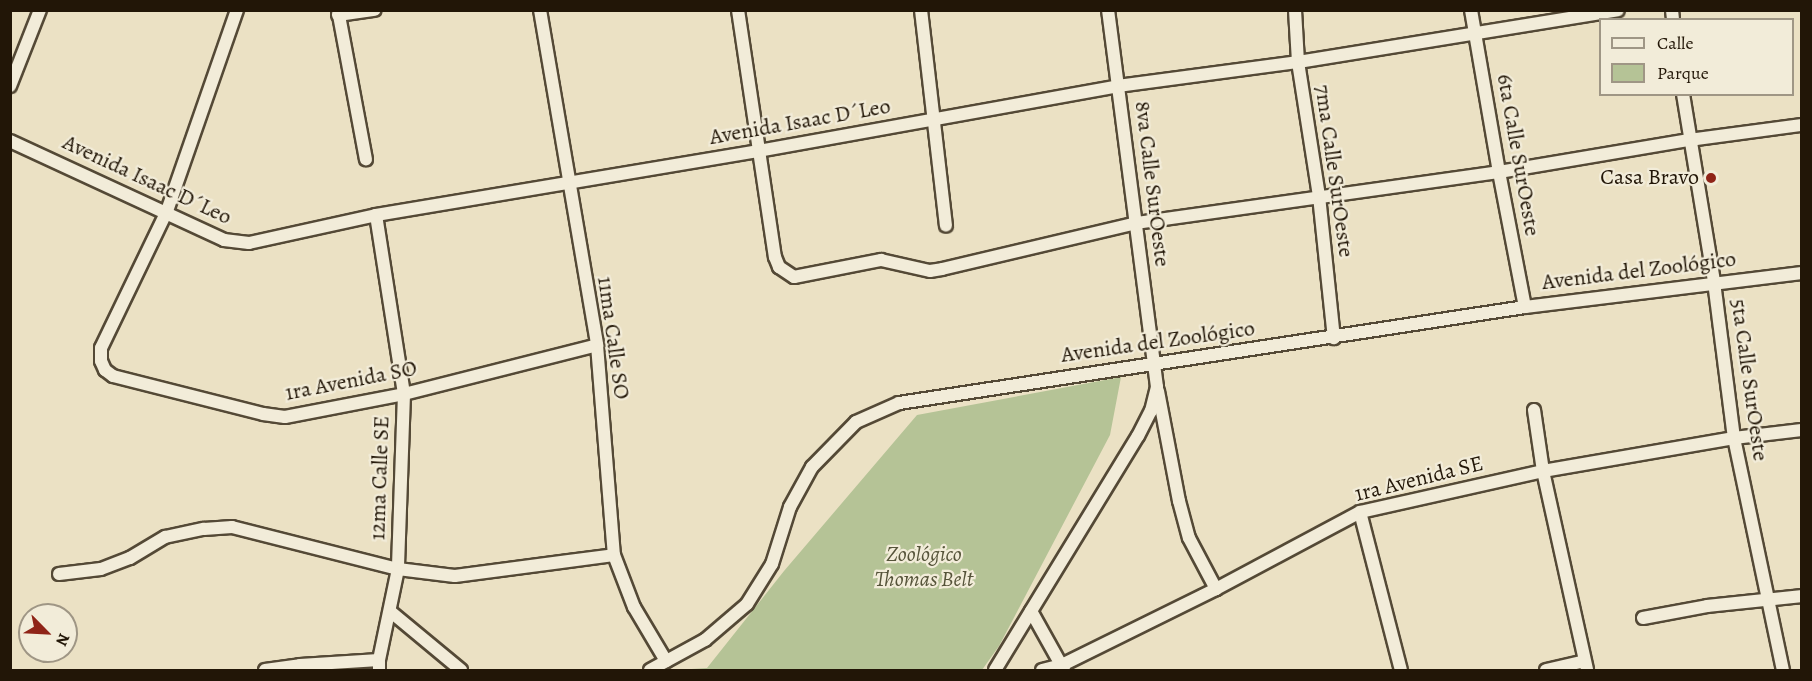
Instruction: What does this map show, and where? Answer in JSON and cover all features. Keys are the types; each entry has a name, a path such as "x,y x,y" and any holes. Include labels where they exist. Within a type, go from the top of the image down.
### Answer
{"street":[{"path":"10,86 40,10"},
{"path":"366,159 338,13 375,10"},
{"name":"11ma Calle SO","path":"540,10 597,345 614,555 634,607 666,661"},
{"path":"738,10 775,257 779,267 794,277 881,261 930,271 1136,223 1499,172 1689,140 1802,126"},
{"path":"921,10 946,226"},
{"name":"8va Calle SurOeste","path":"1108,10 1157,387 1179,501 1189,538 1216,590"},
{"name":"7ma Calle SurOeste","path":"1295,10 1298,62 1319,196 1334,338"},
{"name":"6ta Calle SurOeste","path":"1471,10 1499,172 1526,307"},
{"name":"Avenida Isaac D´Leo","path":"10,141 237,243 249,243 376,214 758,151 1118,86 1298,62 1618,10"},
{"path":"166,211 235,11"},
{"name":"5ta Calle SurOeste","path":"1683,96 1714,282 1734,438 1766,600 1783,670"},
{"name":"1ra Avenida SO","path":"166,211 101,348 100,361 113,376 263,414 285,417 404,394 597,345"},
{"name":"12ma Calle SE","path":"376,214 404,394 398,569 379,665"},
{"name":"Avenida del Zoológico","path":"650,670 705,640 747,604 772,564 790,507 812,467 856,422 898,403 1526,307 1714,282 1802,273"},
{"path":"995,670 1138,436 1151,411 1157,387"},
{"path":"1534,410 1543,471 1585,666 1546,670"},
{"name":"1ra Avenida SE","path":"1042,670 1063,668 1216,590 1360,512 1543,471 1734,438 1802,430"},
{"path":"1360,512 1401,670"},
{"path":"59,574 101,569 130,558 165,537 204,529 232,527 398,569 455,576 614,555"},
{"path":"1643,618 1707,606 1802,596"},
{"path":"1031,611 1063,668"},
{"path":"391,612 461,670"},
{"path":"265,670 379,665"}],"green space":[{"name":"Zoológico Thomas Belt","path":"1121,377 1110,435 999,646 982,670 676,670 707,668 784,571 917,415"}],"place":[{"name":"Casa Bravo","path":"1711,178"}]}
